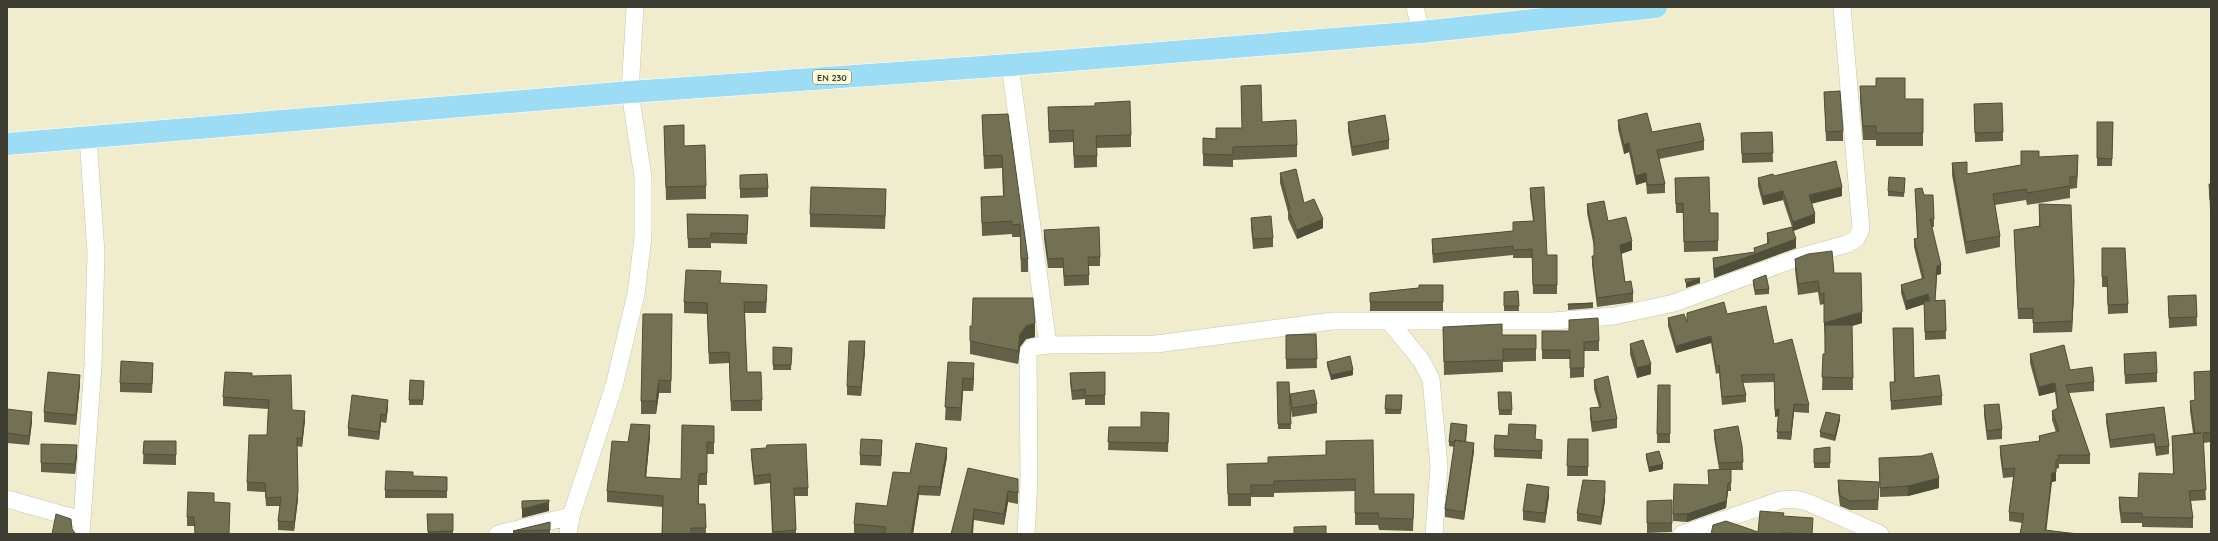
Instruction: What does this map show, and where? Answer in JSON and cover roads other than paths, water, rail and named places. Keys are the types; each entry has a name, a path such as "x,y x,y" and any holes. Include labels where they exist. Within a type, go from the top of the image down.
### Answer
{"main road":[{"name":"EN 230","path":"7,144 630,92 1010,65 1421,32 1649,7"}],"street":[{"path":"568,534 571,516 614,386 636,294 643,237 643,177 630,92 635,7"},
{"path":"1414,7 1421,32"},
{"path":"1026,534 1030,482 1028,353 1032,347 1048,345 1156,344 1333,321 1553,321 1614,316 1674,303 1800,257 1847,244 1856,239 1860,229 1842,7"},
{"path":"1010,65 1048,345"},
{"path":"7,499 82,527 93,365 96,253 88,137"},
{"path":"1389,321 1422,360 1431,379 1439,466 1434,534"},
{"path":"1682,534 1781,500 1794,499 1807,502 1880,534"},
{"path":"498,534 571,516"}]}
